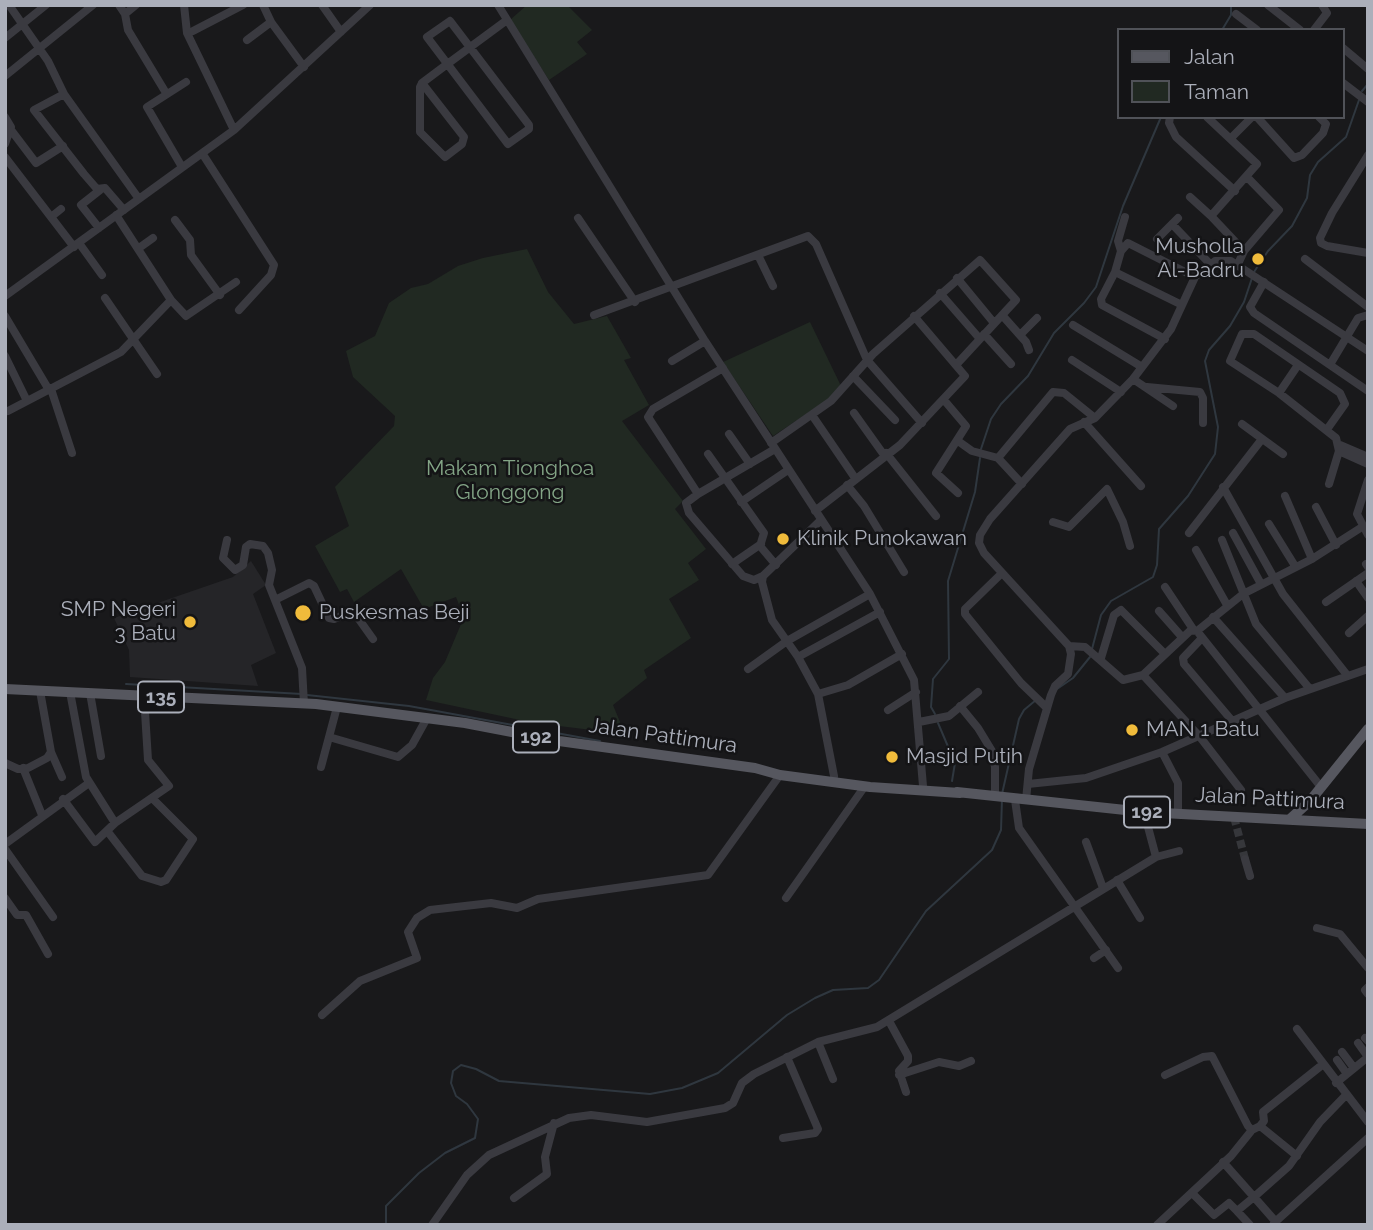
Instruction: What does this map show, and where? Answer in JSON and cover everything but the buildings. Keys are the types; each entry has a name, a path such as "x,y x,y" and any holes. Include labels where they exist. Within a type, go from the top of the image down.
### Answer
{"main road":[{"name":"135","path":"5,689 144,696 304,698 316,704"},
{"name":"Jalan Pattimura","path":"316,704 427,718 559,741 755,768 834,776 923,780 960,793"},
{"path":"1290,819 1321,787 1368,729"},
{"name":"Jalan Pattimura","path":"755,768 780,775 865,786 1003,798 1030,789 1144,812 1368,824"},
{"path":"1321,787 1316,810 1320,817 1329,820"}],"street":[{"path":"9,5 40,50 64,94 139,199"},
{"path":"5,38 46,5"},
{"path":"5,76 93,5"},
{"path":"119,5 125,14 128,30 166,93"},
{"path":"125,14 136,5"},
{"path":"184,5 187,33 234,130"},
{"path":"193,31 243,5"},
{"path":"263,5 271,22 304,67"},
{"path":"322,5 341,32"},
{"path":"7,292 234,130 370,5"},
{"path":"498,5 705,341 880,612 902,654 916,692 923,780"},
{"path":"1268,5 1297,28"},
{"path":"1318,28 1327,13 1322,5"},
{"path":"1236,14 1254,28"},
{"path":"422,83 464,137 462,144 445,157 420,132 419,90 422,83 507,20"},
{"path":"450,21 471,47 530,127 508,144 446,65 427,34 450,21"},
{"path":"247,40 271,22"},
{"path":"1345,50 1368,69"},
{"path":"182,167 147,107 186,82"},
{"path":"1345,84 1363,98"},
{"path":"64,94 34,110 84,174 100,190"},
{"path":"5,117 35,163 63,146"},
{"path":"1170,119 1170,127 1177,137 1235,191"},
{"path":"1209,119 1257,164 1211,216"},
{"path":"1231,138 1253,119"},
{"path":"1257,119 1294,158 1302,155 1323,133 1326,124 1321,119"},
{"path":"5,144 11,130"},
{"path":"202,153 274,265 271,275 254,289 239,310"},
{"path":"1368,155 1320,238 1321,243 1327,246 1368,253"},
{"path":"5,157 51,217 102,275"},
{"path":"1359,167 1368,173"},
{"path":"1237,266 1244,251 1279,210 1247,177"},
{"path":"99,228 81,205 105,188 171,300 186,316 236,282"},
{"path":"1190,197 1244,251"},
{"path":"51,217 61,209"},
{"path":"1121,251 1118,241 1125,217"},
{"path":"578,218 635,302"},
{"path":"174,220 190,240 191,255 220,295"},
{"path":"1157,239 1175,221 1210,264"},
{"path":"139,248 153,238"},
{"path":"594,315 674,288 800,238 812,238 867,360 922,423"},
{"path":"1164,339 1102,305 1101,299 1115,272 1121,251 1128,243 1195,277"},
{"path":"758,255 773,286"},
{"path":"1197,632 1182,637 1143,675 1123,680 1089,650 1069,646 984,553 979,543 980,535 1070,429 1095,418 1133,379 1164,339 1195,277 1210,264 1225,259 1368,351"},
{"path":"1304,259 1368,307"},
{"path":"821,520 763,576 748,579 685,508 686,503 698,494 750,464 831,401 867,360 980,260 1015,299 956,365"},
{"path":"1115,272 1182,306"},
{"path":"957,278 994,323"},
{"path":"1264,282 1251,310 1368,391"},
{"path":"940,293 1011,364"},
{"path":"106,298 158,374"},
{"path":"8,411 121,352 171,300"},
{"path":"1002,315 1029,345 1029,350"},
{"path":"1331,363 1358,318 1368,315"},
{"path":"5,316 50,389 72,453"},
{"path":"815,511 885,454 898,447 965,376 914,316"},
{"path":"1020,335 1037,318"},
{"path":"1073,326 1142,367"},
{"path":"1328,428 1345,404 1344,398 1254,334 1242,334 1230,361 1328,428 1339,448 1368,464"},
{"path":"672,361 705,341"},
{"path":"5,356 27,401"},
{"path":"1072,360 1121,392"},
{"path":"1279,393 1298,365"},
{"path":"698,494 648,415 723,368"},
{"path":"853,376 895,420"},
{"path":"1133,379 1172,406"},
{"path":"1147,387 1200,392 1203,398 1203,422"},
{"path":"998,458 1053,392 1064,393 1095,418"},
{"path":"944,400 966,424 958,441 936,472 958,494"},
{"path":"854,414 936,516"},
{"path":"812,415 855,478"},
{"path":"1084,422 1141,486"},
{"path":"1242,424 1283,454"},
{"path":"729,434 750,464"},
{"path":"1189,533 1262,439"},
{"path":"958,441 972,451 998,458 1022,484"},
{"path":"1339,448 1368,457"},
{"path":"1329,484 1339,448"},
{"path":"708,454 764,533 761,544"},
{"path":"741,502 788,470"},
{"path":"1234,723 1184,664 1183,658 1197,632 1243,594 1336,545 1366,533 1357,514 1368,480"},
{"path":"847,485 904,572"},
{"path":"1223,487 1272,578 1347,675"},
{"path":"1053,522 1069,527 1107,489 1123,522 1129,546"},
{"path":"1284,496 1312,559"},
{"path":"1316,506 1336,545"},
{"path":"1269,524 1295,566"},
{"path":"1233,533 1261,584"},
{"path":"227,540 223,558 235,570 243,565 246,547 250,544 261,545 267,550 272,570 269,585 302,668 304,698"},
{"path":"1222,540 1259,629 1310,689"},
{"path":"732,564 752,547 761,544"},
{"path":"761,544 776,565"},
{"path":"1196,550 1227,605"},
{"path":"1326,602 1356,581 1367,568"},
{"path":"1001,574 965,609 965,614 1037,700 1047,708"},
{"path":"763,576 763,587 772,620 798,656 818,694 834,776"},
{"path":"1356,581 1368,597"},
{"path":"275,600 303,584 312,584 329,618 334,619 353,611 373,639"},
{"path":"1165,587 1197,632 1321,787"},
{"path":"748,669 787,641 870,594"},
{"path":"1101,658 1114,615 1121,610 1165,654"},
{"path":"1159,611 1182,637"},
{"path":"798,656 880,612"},
{"path":"1349,633 1368,616"},
{"path":"1213,617 1285,698"},
{"path":"1069,646 1070,669 1052,692 1029,769 1030,789 1086,778 1162,752 1234,723 1285,698 1368,668"},
{"path":"818,694 848,685 902,654"},
{"path":"1143,675 1200,737 1241,790"},
{"path":"40,691 51,752 62,778"},
{"path":"70,692 89,783 115,823"},
{"path":"888,710 916,692"},
{"path":"919,722 938,720 978,692"},
{"path":"90,693 101,756"},
{"path":"63,799 93,841 169,785 148,760 144,696"},
{"path":"960,706 992,751 1003,798 1018,826 1118,968"},
{"path":"321,767 337,707"},
{"path":"329,737 398,757 412,745 427,718"},
{"path":"5,763 23,768 39,764 51,752"},
{"path":"1162,752 1178,783 1178,813"},
{"path":"23,768 42,815"},
{"path":"322,1015 360,981 417,958 408,932 417,918 430,910 491,903 517,908 538,899 708,875 780,775"},
{"path":"53,917 5,846 63,799 89,783"},
{"path":"786,898 865,786"},
{"path":"108,832 142,876 161,882 166,880 193,838 152,798"},
{"path":"1144,812 1156,857"},
{"path":"1086,842 1104,888"},
{"path":"432,1225 479,1163 554,1123 591,1115 648,1122 724,1108 733,1103 742,1083 787,1057 818,1042 867,1031 889,1021 1073,905 1156,857 1179,851"},
{"path":"1245,859 1250,876"},
{"path":"1117,880 1140,918"},
{"path":"5,898 17,915 26,915 48,954"},
{"path":"1317,928 1340,934 1368,968"},
{"path":"1094,958 1105,950"},
{"path":"1368,987 1365,990 1368,994"},
{"path":"889,1021 909,1060 899,1074"},
{"path":"1297,1029 1345,1096 1368,1122"},
{"path":"1336,1083 1368,1057 1364,1041"},
{"path":"818,1042 833,1079"},
{"path":"1165,1075 1203,1057 1212,1056 1256,1128 1297,1156"},
{"path":"1339,1056 1350,1071"},
{"path":"783,1138 815,1133 818,1129 787,1057"},
{"path":"899,1074 939,1062 960,1066 971,1061"},
{"path":"1157,1225 1264,1121 1263,1112 1322,1065"},
{"path":"899,1074 906,1092"},
{"path":"1237,1211 1297,1156 1320,1122 1345,1096"},
{"path":"514,1198 547,1174 545,1157 554,1123"},
{"path":"1223,1163 1274,1223 1368,1138"},
{"path":"1192,1193 1214,1215 1229,1203 1250,1225"}],"shaded area":[{"name":"SMP Negeri 3 Batu","path":"251,561 266,585 253,594 276,653 251,665 258,686 130,677 129,650 114,618 233,577"}],"green space":[{"path":"527,5 567,5 592,30 577,42 587,54 549,80 510,20"},
{"name":"Makam Tionghoa Glonggong","path":"527,249 548,292 574,324 607,316 631,358 624,360 649,405 622,421 683,501 675,509 706,549 688,563 699,580 669,599 691,638 644,670 647,678 613,705 625,734 534,723 426,700 433,678 445,662 464,617 456,597 424,609 401,569 354,602 347,589 340,592 315,546 349,526 335,487 394,426 395,416 353,377 346,351 375,336 389,303 411,288 428,284 458,266"},
{"path":"810,322 841,386 832,397 773,436 723,362"}],"waterway":[{"path":"1223,28 1231,15 1231,5"},
{"path":"1362,91 1368,84"},
{"path":"1254,272 1268,251 1292,226 1307,198 1310,175 1318,162 1346,137 1359,100"},
{"path":"981,449 991,419 1001,404 1028,376 1054,333 1096,287 1123,206 1160,119"},
{"path":"1092,649 1101,615 1111,601 1153,577 1157,565 1159,529 1188,496 1215,454 1218,427 1205,361 1209,350 1230,326 1244,302 1252,278"},
{"path":"935,714 931,707 933,679 949,659 948,581 975,492 980,458"},
{"path":"1057,689 1073,678 1090,657"},
{"path":"126,684 302,694"},
{"path":"307,695 409,706 600,741"},
{"path":"1002,794 1019,719 1024,710 1036,700"},
{"path":"938,723 955,763 952,781"},
{"path":"386,1225 386,1206 419,1173 445,1153 475,1138 478,1119 467,1104 456,1096 451,1083 453,1071 461,1065 476,1069 499,1081 650,1094 682,1088 718,1073 787,1015 815,998 833,990 868,988 879,980 926,911 992,850 1001,830 1002,799"}],"tunnel":[{"path":"1234,817 1245,859"}],"place":[{"name":"Musholla Al-Badru","path":"1258,259"},
{"name":"Klinik Punokawan","path":"783,539"},
{"name":"Puskesmas Beji","path":"303,613"},
{"name":"SMP Negeri 3 Batu","path":"190,622"},
{"name":"MAN 1 Batu","path":"1132,730"},
{"name":"Masjid Putih","path":"892,757"}]}
